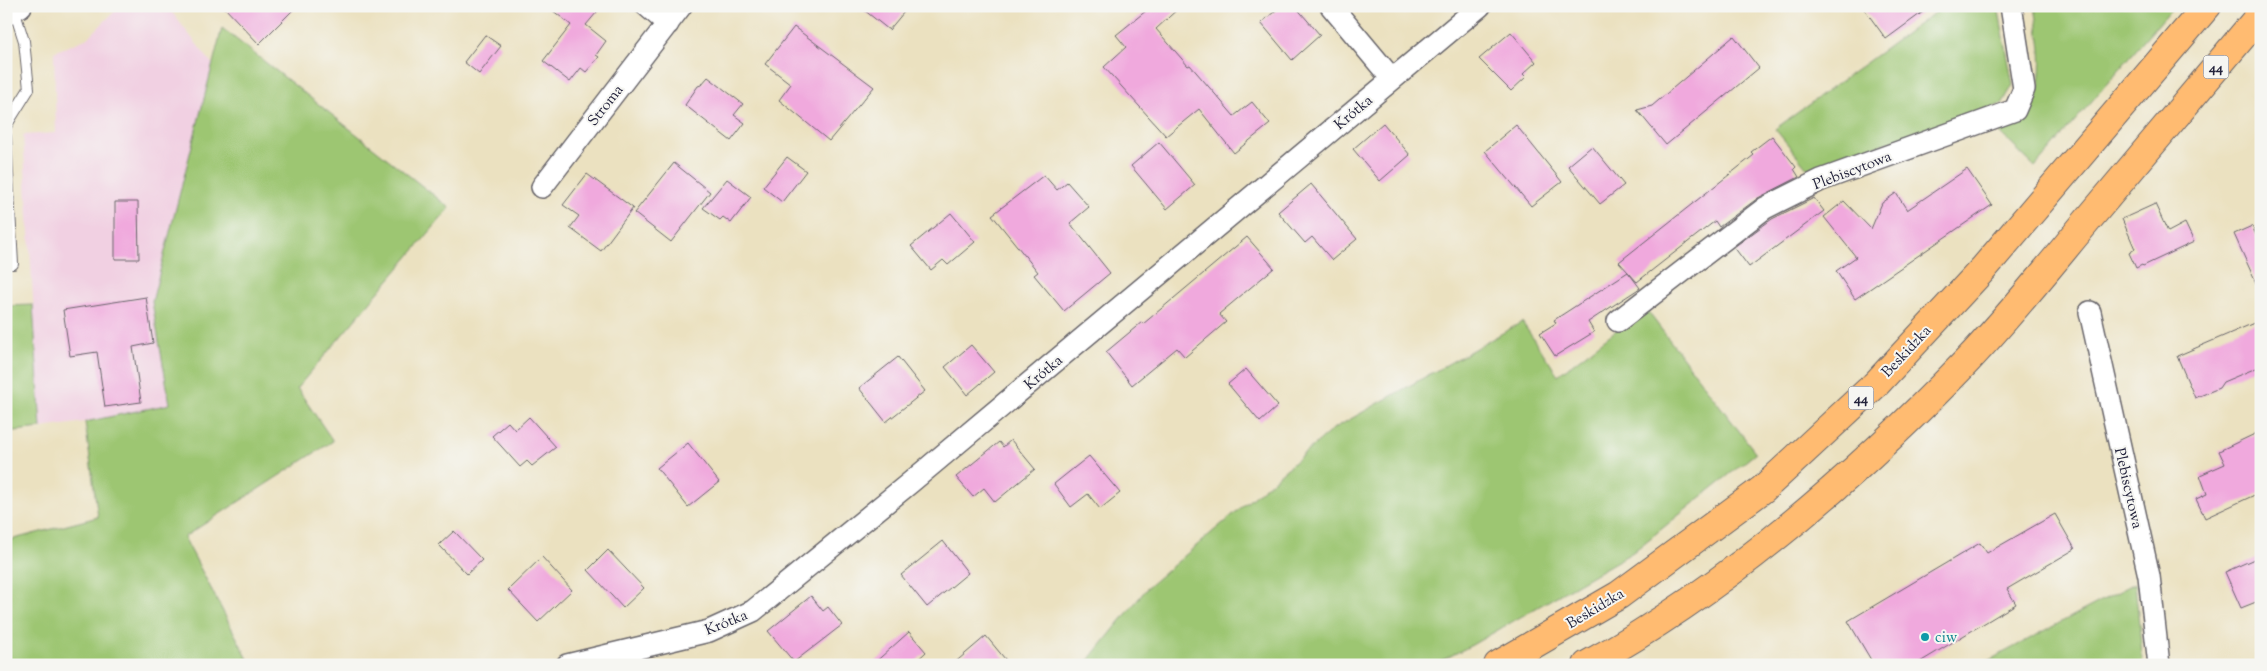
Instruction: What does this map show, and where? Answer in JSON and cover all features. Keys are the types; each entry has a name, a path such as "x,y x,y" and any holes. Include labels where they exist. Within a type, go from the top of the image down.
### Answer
{"main road":[{"name":"Beskidzka","path":"1498,665 1620,594 1763,489 1877,383 1984,268 2207,6"},
{"name":"44","path":"1587,665 1620,647 1716,582 1794,522 1871,456 1968,360 2038,280 2261,14"}],"street":[{"path":"646,6 668,24"},
{"name":"Stroma","path":"542,186 681,6"},
{"path":"1331,6 1392,79"},
{"name":"Krótka","path":"567,665 709,631 753,611 911,482 1480,6"},
{"name":"Plebiscytowa","path":"1618,321 1765,208 1821,180 2015,110 2024,89 2011,6"},
{"name":"Plebiscytowa","path":"2090,312 2149,576 2159,665"}],"lane":[{"path":"6,126 29,89 24,41 14,10"},
{"path":"6,137 13,264 6,264"}],"shaded area":[{"path":"120,6 167,6 213,65 152,302 170,405 85,422 41,428 23,135 56,133 54,52 88,38"}],"green space":[{"path":"1944,6 1998,6 2013,85 2002,104 1808,169 1775,129"},
{"path":"2035,6 2174,6 2035,167 1998,131 2024,115 2038,90 2041,77 2041,49"},
{"path":"222,28 450,208 297,388 333,441 184,537 251,665 6,665 6,541 98,517 85,422 170,404 152,302"},
{"path":"33,305 41,428 6,432 6,306"},
{"path":"1645,308 1756,453 1633,552 1472,645 1433,665 1085,665 1148,587 1333,429 1522,322 1558,375"},
{"path":"2135,583 2143,665 1980,665"}],"building":[{"path":"223,6 297,6 259,44"},
{"path":"547,6 602,6 586,25 606,41 596,55 599,57 586,72 581,68 570,82 543,61 571,25"},
{"path":"859,6 909,6 889,30"},
{"path":"1152,6 1181,6 1156,29 1234,116 1252,102 1270,124 1234,153 1199,109 1166,136 1104,67 1126,47 1116,35"},
{"path":"1281,6 1295,6 1320,35 1292,60 1261,23"},
{"path":"1862,6 1931,6 1886,39"},
{"path":"794,27 874,87 829,141 779,100 791,84 765,64"},
{"path":"1511,32 1536,62 1523,74 1526,77 1511,91 1479,59"},
{"path":"485,35 501,46 479,74 464,62"},
{"path":"1734,36 1759,68 1666,145 1637,110 1652,106"},
{"path":"708,77 743,104 734,115 745,123 731,141 685,105 698,86"},
{"path":"1383,123 1410,155 1380,181 1353,149"},
{"path":"1516,125 1562,182 1531,206 1485,151"},
{"path":"1772,136 1796,167 1794,169 1799,177 1758,198 1719,227 1715,221 1637,282 1619,262 1754,155 1751,152"},
{"path":"1159,142 1195,185 1167,209 1131,166"},
{"path":"1592,146 1624,185 1600,204 1568,166"},
{"path":"787,157 806,171 782,202 763,187"},
{"path":"674,163 710,192 671,242 634,213"},
{"path":"1967,169 1992,205 1855,299 1836,271 1856,257 1824,217 1844,201 1871,229 1882,203 1896,193 1907,210"},
{"path":"587,174 633,208 601,251 570,228 579,216 563,205"},
{"path":"1044,175 1057,190 1067,182 1089,207 1070,223 1110,273 1064,311 1034,275 1038,272 992,215"},
{"path":"727,179 751,197 731,223 723,217 720,220 703,208"},
{"path":"1311,184 1357,239 1332,260 1312,237 1305,243 1278,212"},
{"path":"1814,198 1824,211 1749,267 1734,247 1772,219"},
{"path":"115,202 138,202 139,259 115,259"},
{"path":"2155,204 2168,232 2185,223 2194,242 2136,268 2129,253 2135,249 2122,219"},
{"path":"951,213 975,242 948,265 943,260 931,270 911,246"},
{"path":"2252,226 2261,246 2261,294 2234,234"},
{"path":"1247,237 1274,268 1219,314 1226,322 1185,357 1177,348 1132,385 1106,352 1142,322 1143,324"},
{"path":"1628,272 1640,288 1588,322 1594,332 1555,356 1540,333 1556,323 1554,320"},
{"path":"146,297 153,343 133,347 141,402 105,407 97,352 70,356 63,310"},
{"path":"2261,320 2261,366 2223,382 2219,388 2195,398 2177,356"},
{"path":"971,345 994,372 967,395 945,367"},
{"path":"898,357 925,391 886,422 859,388"},
{"path":"1246,369 1278,406 1260,422 1228,384"},
{"path":"529,417 556,447 532,466 527,461 520,467 492,436 508,422 515,430"},
{"path":"2261,431 2261,492 2205,518 2196,499 2207,494 2200,475 2225,464 2219,451"},
{"path":"1011,440 1035,469 995,502 984,488 973,497 956,477 999,442 1003,447"},
{"path":"688,443 719,482 688,507 657,468"},
{"path":"1089,456 1120,493 1100,509 1088,494 1071,507 1054,484"},
{"path":"2055,514 2075,549 2007,589 2016,604 1915,665 1874,665 1848,621 1980,543 1987,553"},
{"path":"454,531 482,560 467,574 439,545"},
{"path":"943,541 968,573 927,607 901,575"},
{"path":"608,550 644,588 623,608 588,570"},
{"path":"2261,556 2261,600 2241,608 2225,572"},
{"path":"542,557 572,590 538,622 508,590"},
{"path":"811,596 823,611 828,607 842,625 794,662 768,631"},
{"path":"909,632 926,652 912,665 872,665"},
{"path":"986,636 1010,665 952,665"}],"place":[{"name":"ciw","path":"1925,637"}]}
